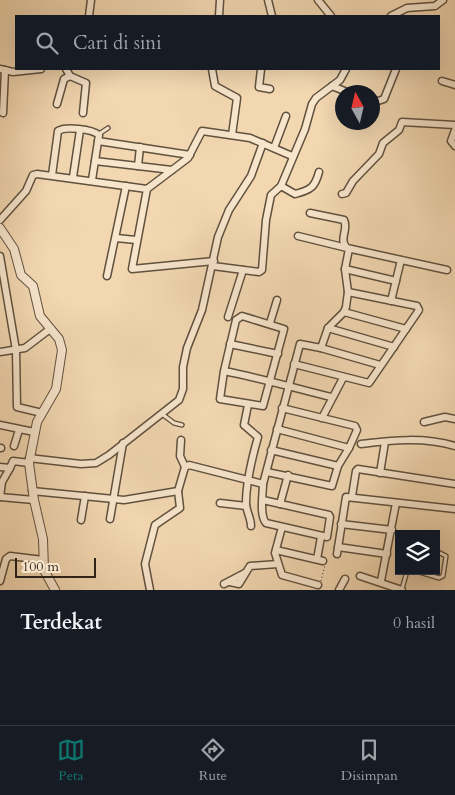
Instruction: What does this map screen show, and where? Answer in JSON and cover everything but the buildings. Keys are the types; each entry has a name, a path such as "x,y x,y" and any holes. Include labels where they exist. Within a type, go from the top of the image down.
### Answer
{"street":[{"path":"89,15 91,0"},
{"path":"219,15 220,0"},
{"path":"268,0 272,15"},
{"path":"318,0 330,15"},
{"path":"393,15 407,8 436,6 444,0"},
{"path":"418,8 418,15"},
{"path":"3,113 2,70 21,72 34,70"},
{"path":"67,70 70,76 86,83 83,113"},
{"path":"212,70 216,86 237,98 232,135"},
{"path":"261,70 259,87 270,89"},
{"path":"292,156 263,144 232,135 202,131 190,155 147,189 131,267 133,270 214,264 243,270 262,270 266,220 271,195 281,186 292,156 302,138 312,104 316,98 340,80 345,70"},
{"path":"380,100 384,99 396,70"},
{"path":"57,104 64,79 70,76"},
{"path":"442,81 455,84"},
{"path":"274,148 286,116"},
{"path":"342,194 346,193 353,181 371,163 383,143 399,130 402,122 455,125"},
{"path":"52,174 58,131 62,129 80,130 99,138 190,155"},
{"path":"73,177 80,130"},
{"path":"455,130 451,140 455,146"},
{"path":"92,180 99,138"},
{"path":"34,500 0,497 2,482 13,461 29,460 91,464 109,456 182,395 187,348 202,310 224,221 251,176 263,144"},
{"path":"138,166 140,147"},
{"path":"95,161 172,170"},
{"path":"281,186 296,194 307,191 315,185 319,172"},
{"path":"0,220 26,191 33,175 52,174 147,189"},
{"path":"107,276 126,186"},
{"path":"310,213 344,220 346,226 342,240 348,248 345,269 348,292 344,312 328,328 321,348"},
{"path":"0,228 14,248 18,269 32,286 37,310 61,343 62,358 56,388 34,432 29,460 32,491 43,539 46,576 55,590"},
{"path":"298,236 447,270"},
{"path":"116,238 136,240"},
{"path":"0,256 16,350 17,407 42,413"},
{"path":"391,301 401,260"},
{"path":"345,269 396,281"},
{"path":"228,316 243,270"},
{"path":"294,364 367,383 394,347 419,308 348,292"},
{"path":"270,324 277,300"},
{"path":"344,312 406,329"},
{"path":"255,482 267,472 282,408 279,385 278,354 284,329 238,317 230,344 219,398 248,405 263,406 279,385 294,364 300,344 380,365"},
{"path":"328,328 394,347"},
{"path":"0,352 25,348 50,329"},
{"path":"230,344 278,354"},
{"path":"224,371 331,397"},
{"path":"322,418 331,397 343,378"},
{"path":"248,405 244,425 258,437 255,482 246,506 251,519 250,526"},
{"path":"267,472 332,486 338,466 349,448 356,430 356,427 282,408"},
{"path":"424,422 446,417 455,419"},
{"path":"0,425 34,432"},
{"path":"277,429 349,448"},
{"path":"14,446 19,430"},
{"path":"150,590 146,564 148,547 157,522 180,508 178,492 185,467 180,456 181,440"},
{"path":"361,444 399,440 437,441 455,446"},
{"path":"380,473 385,442"},
{"path":"110,519 123,443"},
{"path":"271,450 338,466"},
{"path":"185,467 189,464 255,482"},
{"path":"0,467 10,468"},
{"path":"352,496 357,470 455,484"},
{"path":"280,504 288,475"},
{"path":"255,482 263,500 264,522 321,537 328,536 329,515 263,500"},
{"path":"32,491 113,500 132,500 178,492"},
{"path":"81,520 85,496"},
{"path":"387,554 337,550 344,498 352,496 455,509"},
{"path":"220,503 246,506"},
{"path":"381,581 396,503"},
{"path":"341,524 392,530"},
{"path":"282,527 276,550 275,565 283,576 318,585"},
{"path":"276,550 320,560 321,537"},
{"path":"0,581 6,559 10,556 44,560"},
{"path":"227,583 246,572 252,565 275,565"},
{"path":"360,576 381,581 402,590"},
{"path":"339,590 345,579"}],"lane":[{"path":"99,138 108,128"},
{"path":"161,414 174,423 182,425"},
{"path":"429,575 439,578 443,576 446,556 440,553"},
{"path":"402,590 406,575"}],"path":[{"path":"318,585 325,565 320,560"}]}
